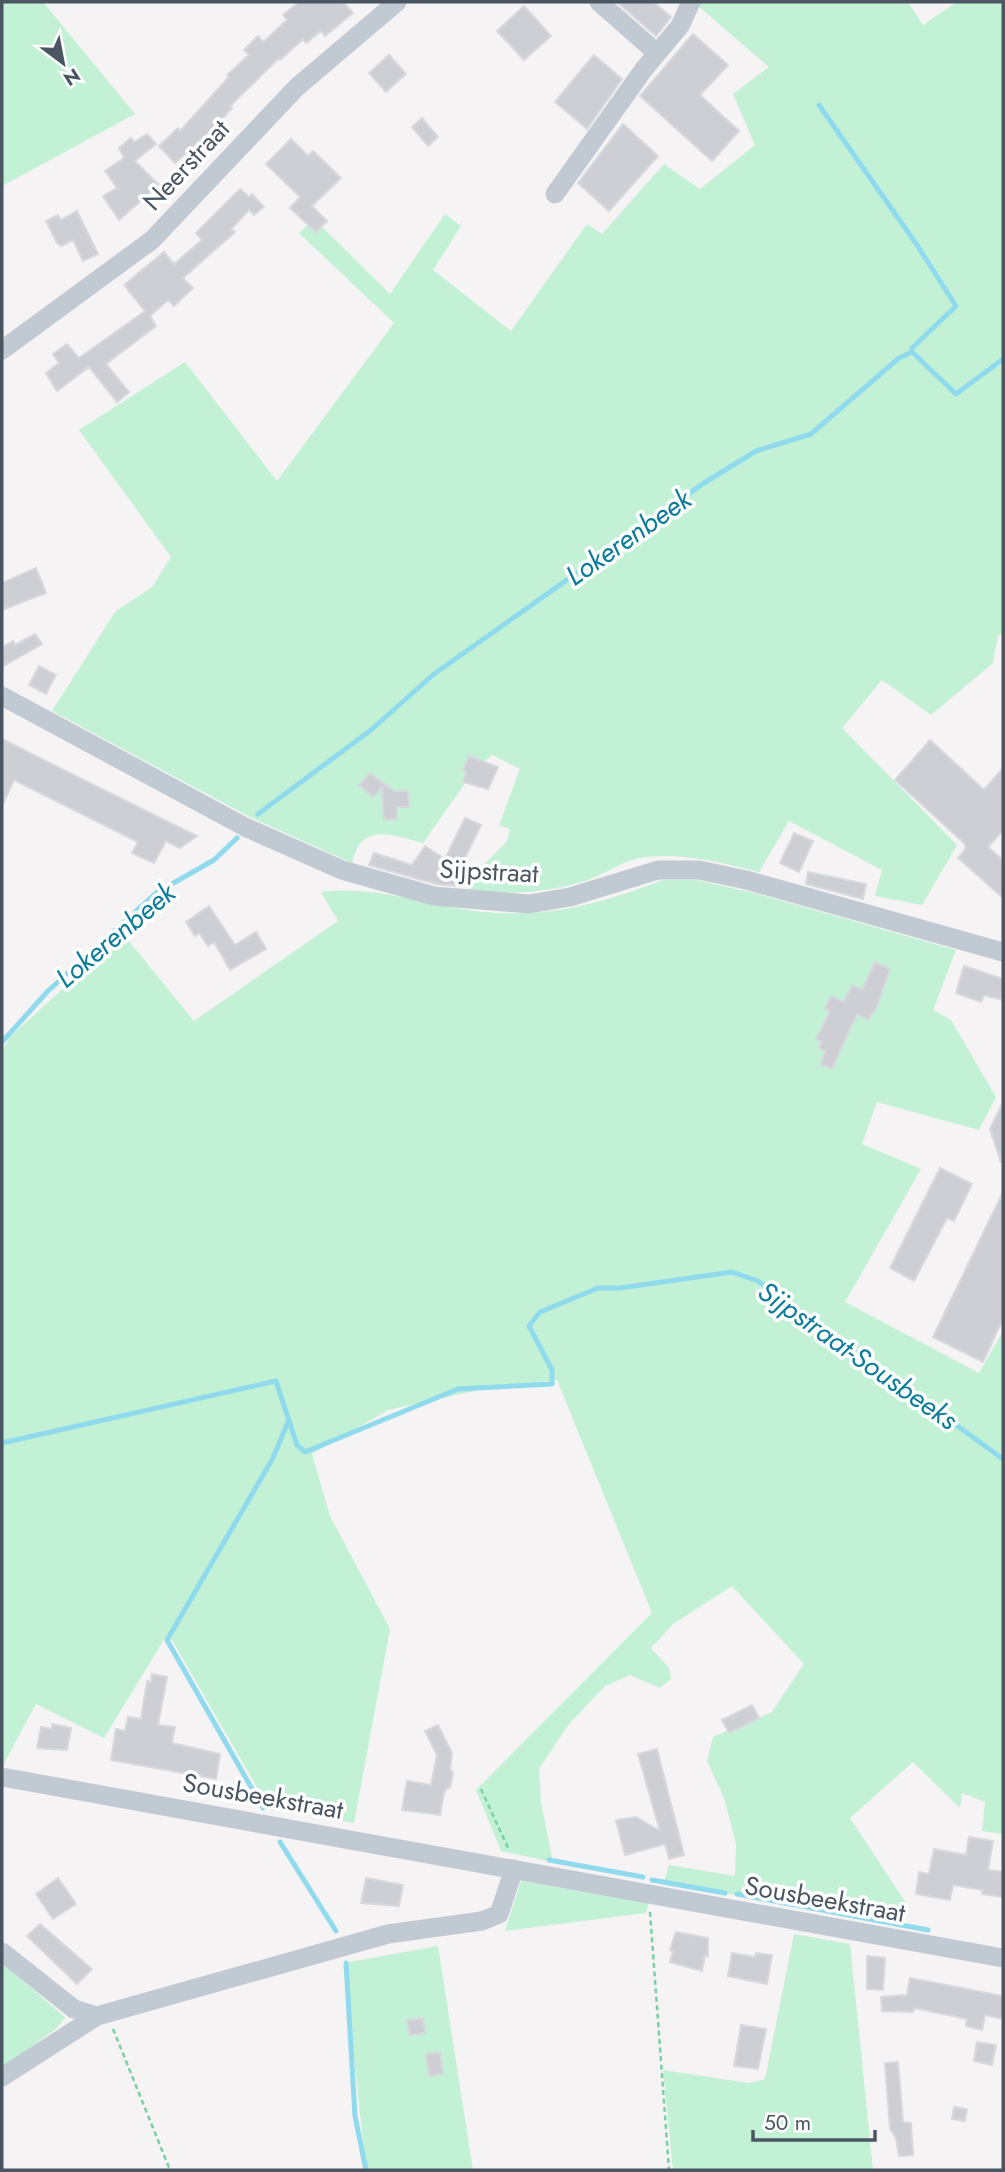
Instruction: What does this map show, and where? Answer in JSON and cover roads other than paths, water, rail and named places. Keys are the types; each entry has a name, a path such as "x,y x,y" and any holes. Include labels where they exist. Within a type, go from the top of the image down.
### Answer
{"street":[{"name":"Neerstraat","path":"2,350 152,240 296,87 397,2"},
{"path":"600,2 657,54"},
{"path":"555,194 680,26 691,2"},
{"name":"Sijpstraat","path":"2,696 245,827 342,870 435,897 529,904 570,897 659,870 699,870 746,880 1003,952"},
{"name":"Sousbeekstraat","path":"2,1777 1003,1958"},
{"path":"2,2077 101,2015 388,1934 482,1921 499,1914 514,1868"},
{"path":"2,1952 74,2009 101,2015"}],"waterway":[{"path":"819,105 917,245 956,306 912,348 912,352"},
{"name":"Lokerenbeek","path":"258,814 371,730 434,674 704,483 756,451 811,434 899,358 912,352 956,394 1003,359"},
{"name":"Lokerenbeek","path":"2,1042 48,991 156,893 214,860 237,838"},
{"name":"Sijpstraat-Sousbeeks","path":"2,1443 276,1381 297,1445 305,1452 458,1389 552,1384 552,1370 529,1326 540,1312 598,1288 620,1288 732,1272 758,1281 1003,1459"},
{"path":"263,1808 167,1640 273,1458 288,1422"},
{"path":"280,1842 336,1931"},
{"path":"549,1860 643,1877"},
{"path":"652,1880 725,1893"},
{"path":"737,1894 928,1930"},
{"path":"346,1963 355,2116 366,2170"}]}
